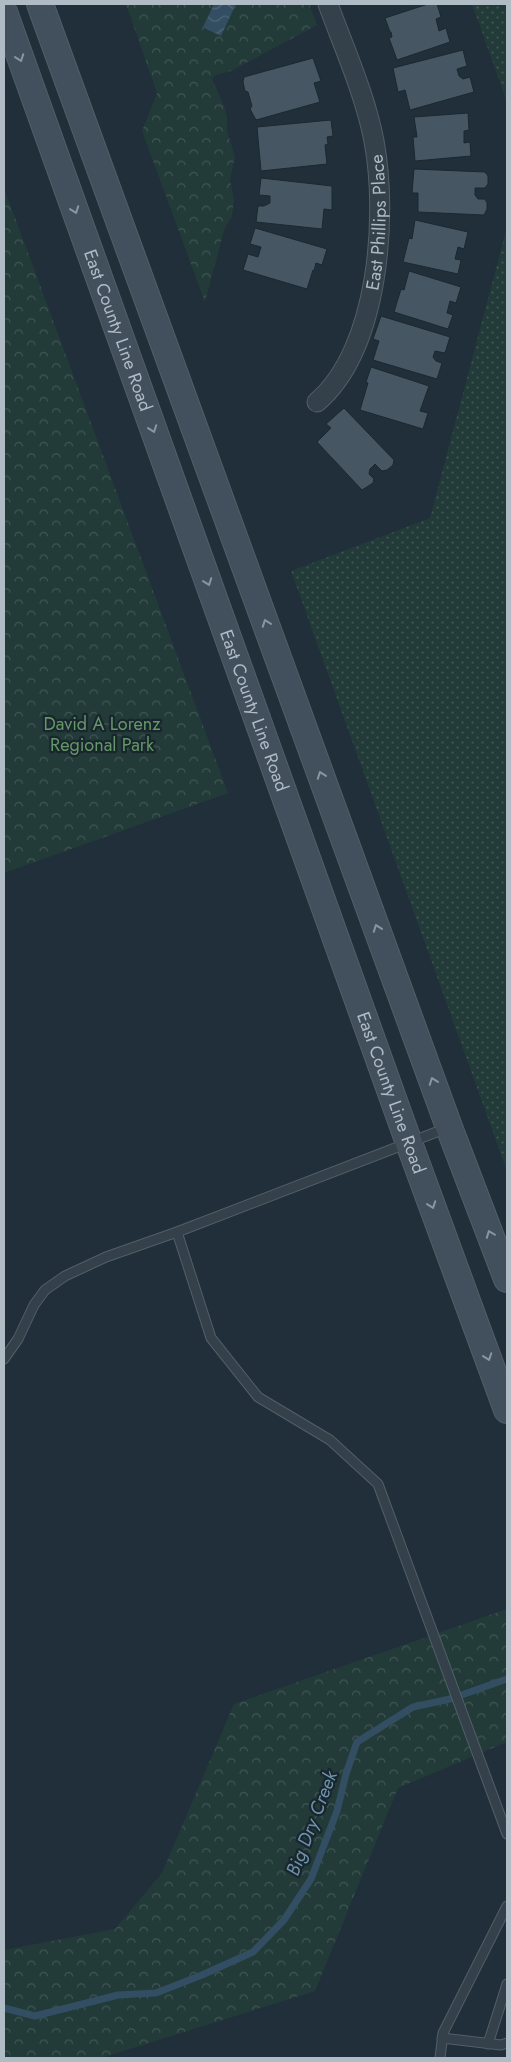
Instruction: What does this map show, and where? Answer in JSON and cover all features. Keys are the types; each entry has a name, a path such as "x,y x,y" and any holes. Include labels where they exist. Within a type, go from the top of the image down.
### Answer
{"main road":[{"path":"40,4 449,1127 507,1279"},
{"name":"East County Line Road","path":"4,12 409,1143 507,1410"}],"street":[{"name":"East Phillips Place","path":"317,402 327,394 349,362 367,312 375,274 381,220 379,180 368,114 328,4"}],"lane":[{"path":"4,1359 18,1339 34,1305 45,1290 65,1276 106,1257 177,1232 449,1127"},
{"path":"177,1232 211,1338 258,1397 330,1440 378,1484 507,1834"},
{"path":"440,2058 443,2033 507,1906"},
{"path":"488,2044 507,1984"},
{"path":"442,2038 500,2045 507,2043"}],"green space":[{"path":"126,4 309,4 317,25 231,71 216,75 212,79 224,106 227,117 227,131 235,157 230,180 234,200 232,216 224,230 205,302 142,131 157,93"},
{"path":"472,4 507,4 507,102"},
{"name":"David A Lorenz Regional Park","path":"4,188 228,793 4,873"},
{"path":"507,227 507,1171 291,571 430,518"},
{"path":"507,1609 507,1742 398,1788 315,1991 101,2058 4,2058 4,1950 115,1929 162,1873 234,1704"}],"water":[{"path":"214,4 236,4 221,36 203,27"}],"building":[{"path":"428,4 437,4 441,17 436,19 439,31 446,28 450,42 397,60 389,38 392,37 391,32 385,18"},
{"path":"463,50 467,66 457,69 459,76 463,79 470,77 474,92 410,110 405,90 398,92 393,68"},
{"path":"313,58 321,81 314,83 320,102 256,120 250,109 252,106 248,92 245,91 244,77"},
{"path":"468,113 469,130 464,131 464,143 470,142 471,156 415,161 413,137 417,137 414,117"},
{"path":"331,120 333,136 327,137 328,144 325,145 327,164 261,171 257,127"},
{"path":"414,169 485,172 488,176 488,184 485,188 475,188 475,195 478,199 485,199 487,203 484,215 418,212 418,193 412,193"},
{"path":"261,178 332,186 332,210 324,209 322,229 256,222 258,206 270,203 270,196 259,195"},
{"path":"415,220 468,232 464,249 458,247 455,259 461,260 458,274 403,262 409,238 412,239"},
{"path":"255,228 327,249 322,265 316,263 307,289 243,270 248,254 258,257 261,247 250,244"},
{"path":"409,271 461,287 456,303 450,301 447,313 453,315 448,329 394,312 401,289 404,290"},
{"path":"381,316 450,337 445,353 435,351 433,357 436,361 442,363 437,379 373,360 379,341 373,339"},
{"path":"371,367 429,386 420,411 428,413 423,429 360,410"},
{"path":"344,408 394,460 393,465 387,470 382,471 375,464 370,469 369,474 374,479 373,483 362,490 317,442 331,428 326,424"}],"waterway":[{"name":"Big Dry Creek","path":"4,2008 35,2016 118,1995 156,1993 253,1952 284,1920 311,1879 337,1811 346,1774 357,1742 413,1707 450,1699 507,1679"}]}
